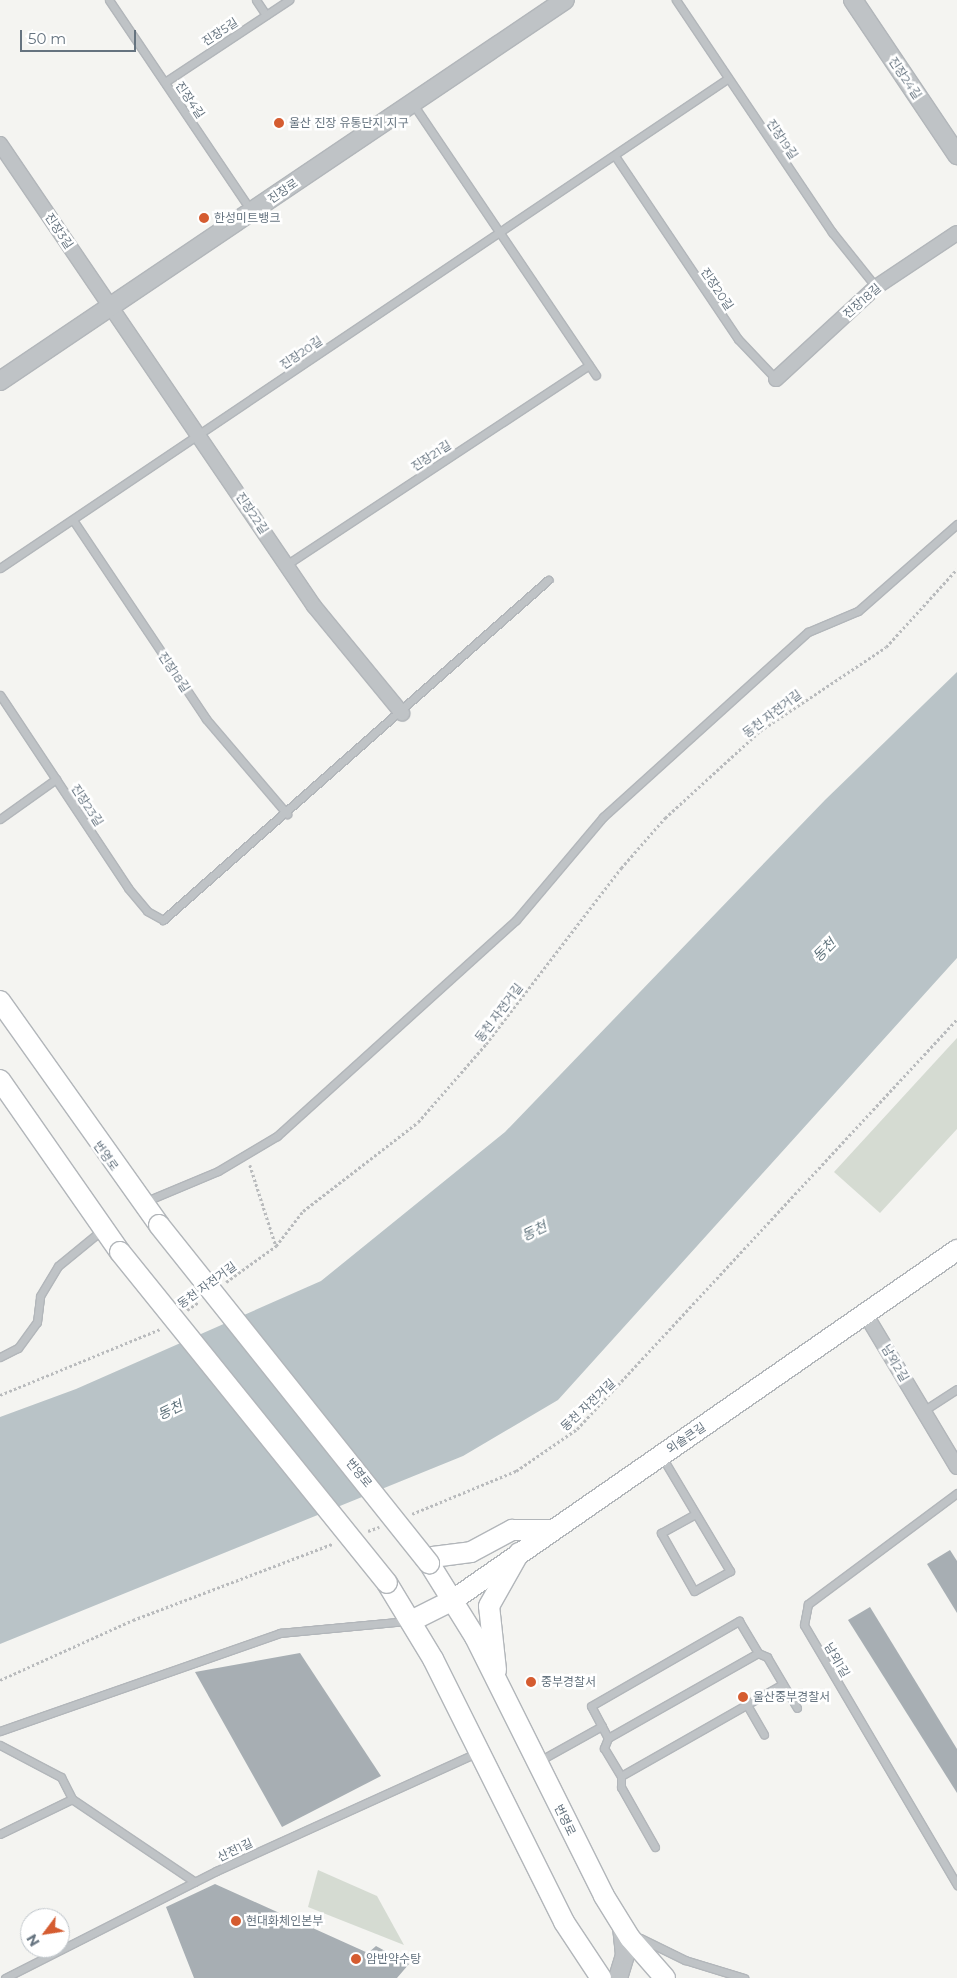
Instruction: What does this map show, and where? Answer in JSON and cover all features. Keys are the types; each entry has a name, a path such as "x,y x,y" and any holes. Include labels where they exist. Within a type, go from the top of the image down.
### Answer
{"main road":[{"name":"번영로","path":"0,1001 141,1203 427,1560 453,1600 497,1682 622,1925 664,1978"},
{"path":"0,1080 120,1252 387,1583 411,1621 479,1751 564,1922 601,1978"},
{"name":"외솔큰길","path":"411,1621 453,1600 521,1550 866,1315 957,1250"},
{"path":"427,1560 472,1552 512,1530 550,1530"},
{"path":"497,1682 489,1606 521,1550"}],"street":[{"name":"진장로","path":"0,381 566,0"},
{"name":"진장24길","path":"853,0 957,155"},
{"name":"진장3길","path":"3,154 110,307"},
{"name":"진장18길","path":"776,379 876,287 957,233"},
{"name":"진장22길","path":"110,307 343,645 402,713"},
{"name":"남외2길","path":"866,1315 957,1467"},
{"path":"618,1978 626,1955 622,1925"}],"lane":[{"name":"진장4길","path":"109,0 252,212"},
{"path":"256,0 266,15"},
{"name":"진장5길","path":"164,82 289,0"},
{"name":"진장19길","path":"676,0 832,232 876,287"},
{"name":"진장20길","path":"0,568 200,436 728,79"},
{"path":"413,103 596,376"},
{"name":"진장20길","path":"614,156 733,331 776,379"},
{"name":"진장21길","path":"286,564 589,366"},
{"name":"진장18길","path":"73,520 206,719 287,814"},
{"path":"141,1203 218,1171 277,1136 516,920 603,817 808,632 858,611 957,524"},
{"path":"287,814 402,713 548,580"},
{"name":"진장23길","path":"0,695 128,888 146,912 163,920 287,814"},
{"path":"0,819 56,779"},
{"path":"0,1357 18,1348 37,1322 40,1296 58,1266 104,1229"},
{"path":"924,1411 957,1389"},
{"path":"661,1454 730,1571 694,1591 661,1534 695,1514"},
{"name":"남외1길","path":"957,1493 808,1604 804,1625 957,1885"},
{"path":"0,1731 280,1633 411,1621"},
{"path":"608,1738 591,1706 739,1621 758,1653 767,1657 797,1708"},
{"path":"655,1847 621,1787 621,1776 604,1748 608,1738 758,1653"},
{"path":"621,1776 783,1684"},
{"path":"746,1705 764,1735"},
{"path":"537,1762 602,1726"},
{"path":"0,1745 60,1778 72,1799 195,1882"},
{"name":"산전1길","path":"5,1978 195,1882 479,1751"},
{"path":"0,1834 72,1799"},
{"path":"622,1925 666,1952 744,1978"}],"path":[{"name":"동천 자전거길","path":"218,1288 276,1246 302,1211 378,1157 448,1089 665,818 760,732 886,647 957,570"},
{"name":"동천 자전거길","path":"401,1518 516,1470 577,1429 957,1019"},
{"path":"250,1164 276,1246"},
{"name":"동천 자전거길","path":"179,1316 202,1299"},
{"path":"0,1395 163,1328"},
{"path":"365,1532 383,1525"},
{"path":"0,1680 133,1620 337,1542"}],"shaded area":[{"path":"957,1038 957,1129 880,1213 834,1172"},
{"path":"318,1870 377,1896 404,1945 308,1907"}],"water":[{"name":"동천","path":"957,672 957,958 558,1400 463,1456 0,1644 0,1417 76,1389 321,1281 505,1132 825,800"}],"building":[{"path":"950,1550 957,1561 957,1613 927,1564"},
{"path":"870,1607 957,1749 957,1793 848,1620"},
{"path":"300,1653 381,1776 282,1827 195,1672"},
{"name":"현대화체인본부","path":"215,1884 368,1953 376,1946 409,1964 397,1978 194,1978 166,1907"}],"place":[{"name":"울산 진장 유통단지 지구","path":"279,123"},
{"name":"한성미트뱅크","path":"204,218"},
{"name":"중부경찰서","path":"531,1682"},
{"name":"울산중부경찰서","path":"743,1697"},
{"name":"현대화체인본부","path":"236,1921"},
{"name":"암반약수탕","path":"356,1959"}]}
